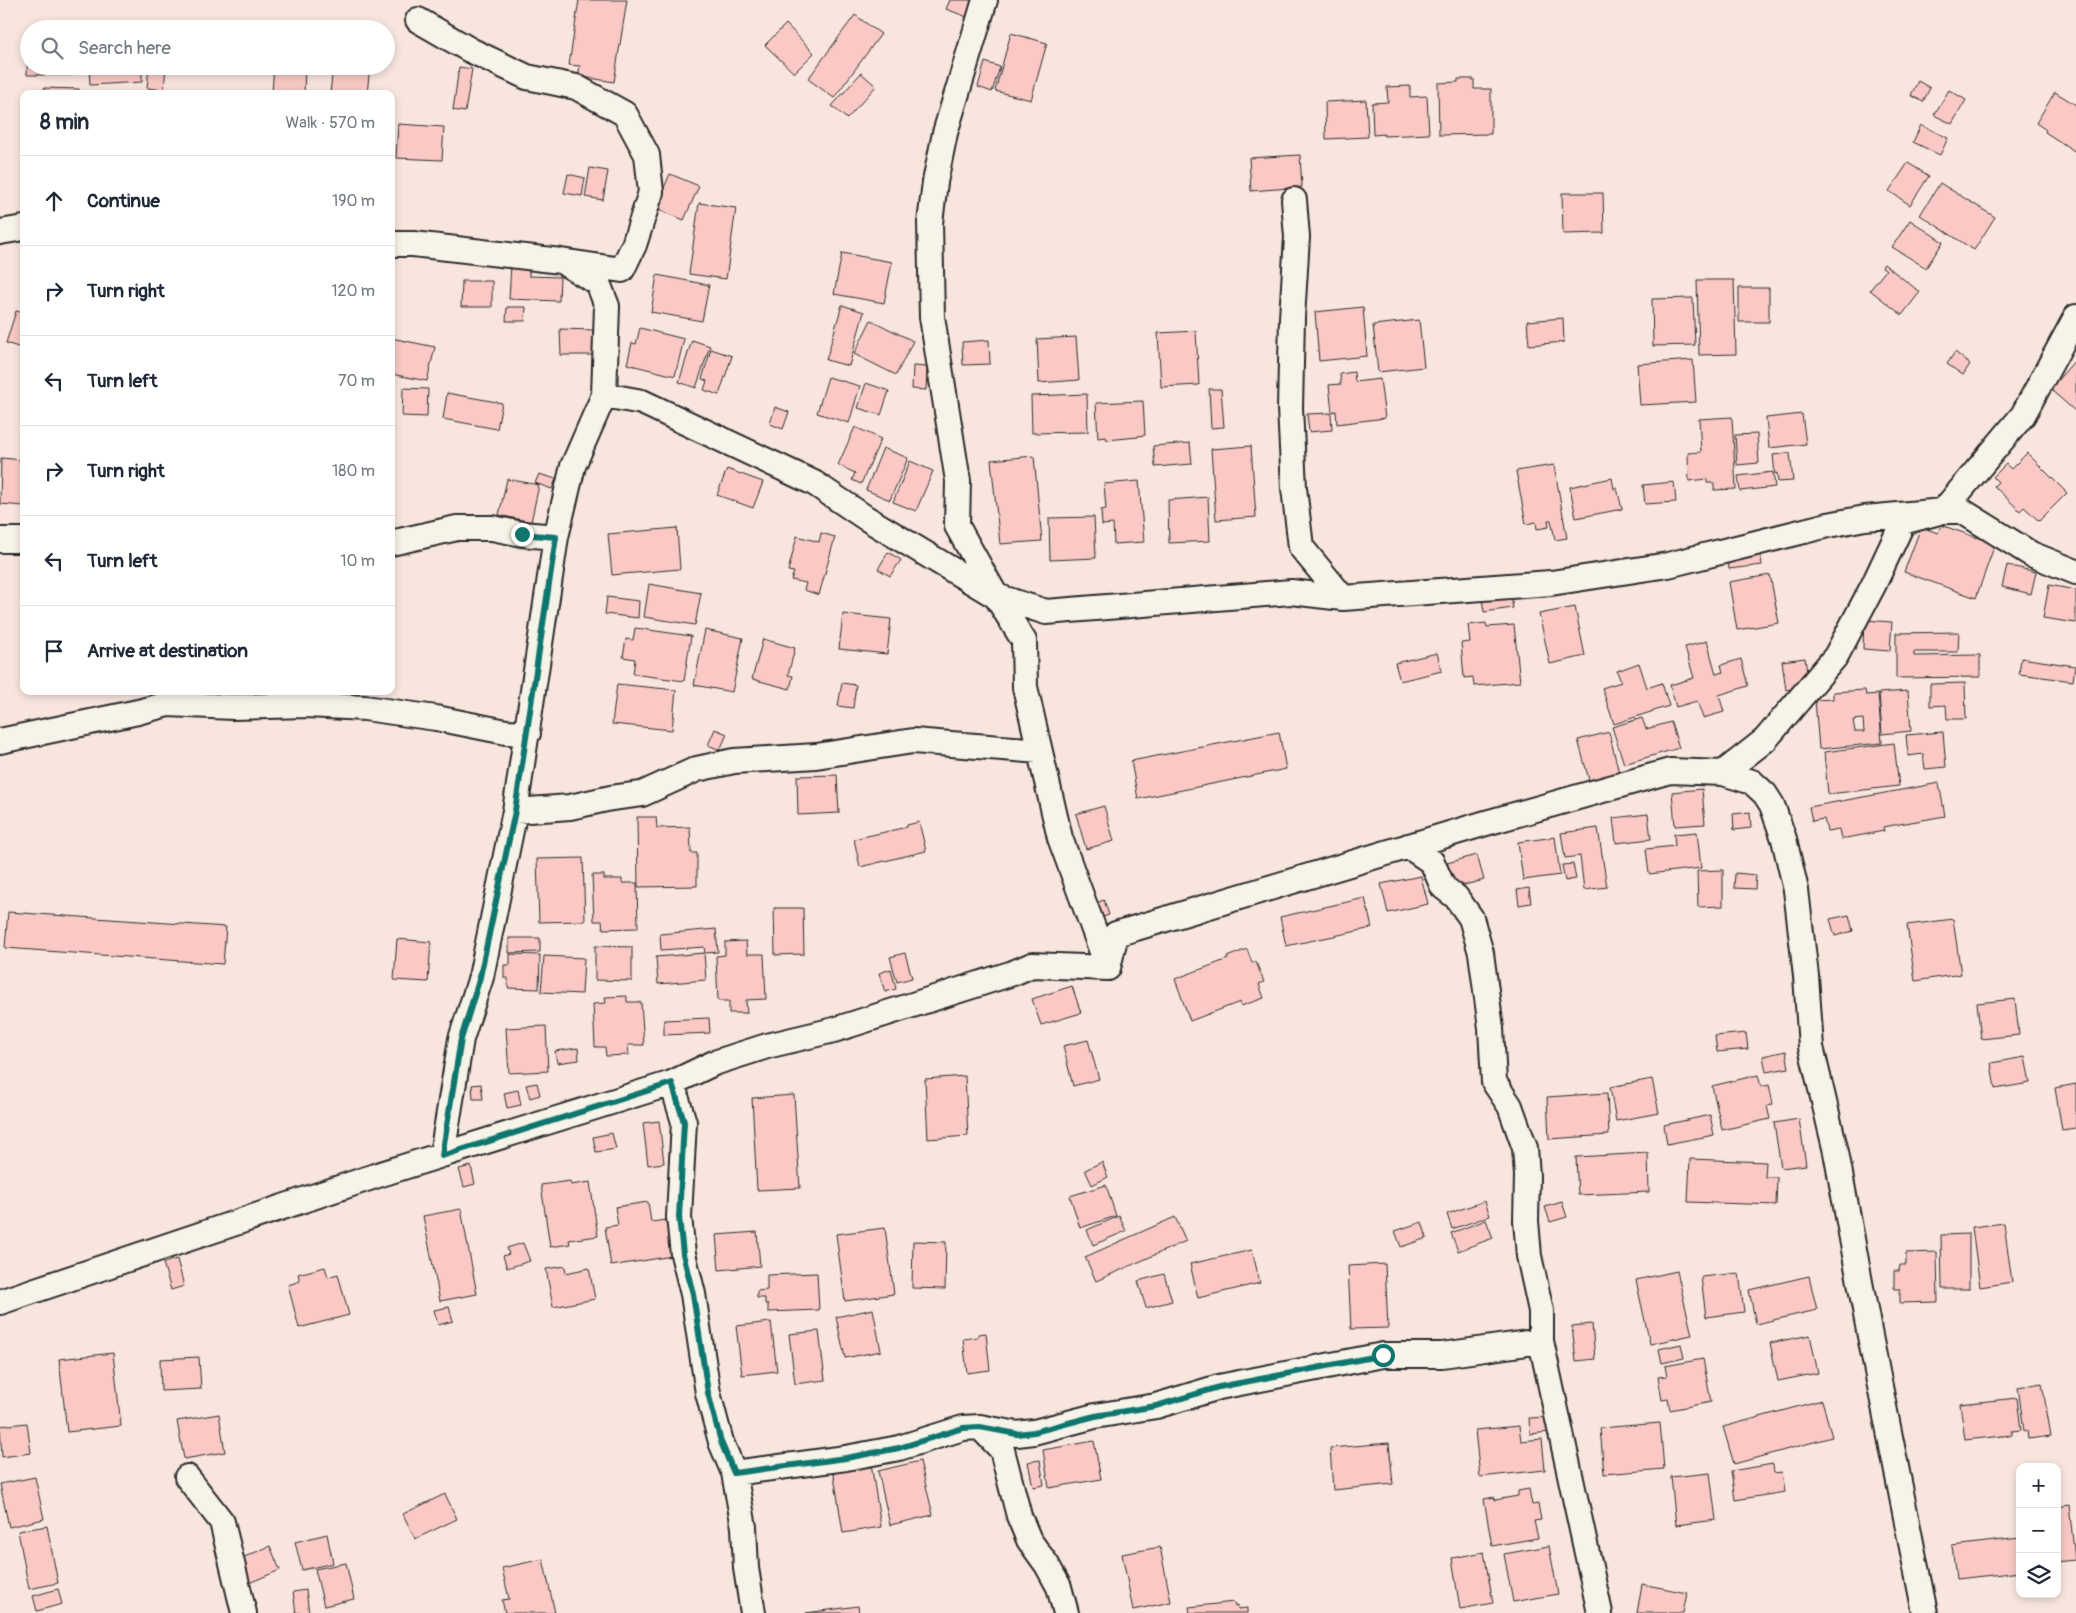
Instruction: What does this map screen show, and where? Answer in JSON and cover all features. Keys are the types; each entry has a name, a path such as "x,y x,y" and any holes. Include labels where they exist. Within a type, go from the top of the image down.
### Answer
{"street":[{"path":"985,0 945,133 935,182 930,223 932,317 958,481 957,526 996,596 1024,641 1025,688 1060,838 1108,968"},
{"path":"395,244 413,244 622,270 634,245 651,192 646,155 624,114 576,87 527,78 470,50 418,20"},
{"path":"1294,200 1297,237 1292,318 1290,408 1294,488 1301,547 1343,598"},
{"path":"0,232 20,229"},
{"path":"442,1156 461,1039 480,977 515,811 556,537 573,466 604,395 607,306 598,283 561,261"},
{"path":"1723,773 1765,740 1836,656 1873,586 1903,522 1943,511 2023,415 2076,317"},
{"path":"604,395 642,402 814,483 866,518 996,596 1046,612 1291,592 1343,598 1551,583 1668,565 1828,525 1865,518 1943,511 1962,511 2031,554 2076,572"},
{"path":"395,542 457,528 492,528 522,534 556,537"},
{"path":"0,540 20,540"},
{"path":"0,741 168,704 233,707 307,704 365,708 436,718 506,732 528,733"},
{"path":"515,811 570,807 611,798 642,794 697,769 734,761 816,756 912,741 1040,751"},
{"path":"1108,968 1116,934 1408,846 1670,771 1723,773 1752,782 1765,794 1784,839 1796,890 1806,976 1811,1047 1836,1152 1870,1340 1925,1613"},
{"path":"1408,846 1432,862 1443,887 1456,897 1471,918 1481,953 1491,1028 1494,1082 1510,1106 1525,1148 1528,1176 1526,1222 1529,1256 1541,1311 1541,1341 1600,1613"},
{"path":"0,1302 442,1156 672,1083 714,1063 768,1046 834,1030 1013,973 1032,965 1108,968"},
{"path":"672,1083 684,1122 679,1217 683,1254 693,1294 708,1393 721,1442 734,1473 744,1527 746,1568 753,1613"},
{"path":"734,1473 846,1458 899,1448 963,1428 980,1427 1017,1434 1034,1432 1095,1416 1156,1406 1219,1387 1374,1357 1442,1355 1541,1341"},
{"path":"980,1427 1002,1450 1019,1516 1029,1540 1048,1565 1059,1587 1066,1613"},
{"path":"187,1477 222,1522 244,1613"}],"building":[{"path":"579,0 627,0 614,82 578,76 580,66 569,65"},
{"path":"950,0 973,0 967,17 946,9"},
{"path":"855,15 881,34 834,98 808,79"},
{"path":"786,24 814,53 794,73 765,45"},
{"path":"1011,33 1047,43 1031,100 995,91"},
{"path":"985,62 1000,67 992,92 978,87"},
{"path":"459,67 472,69 465,112 453,110"},
{"path":"861,73 876,86 847,119 832,106"},
{"path":"89,75 142,75 142,82 90,85"},
{"path":"148,75 165,75 164,90 147,88"},
{"path":"273,75 305,75 304,90 272,90"},
{"path":"332,75 369,75 367,90 330,90"},
{"path":"1458,79 1474,79 1474,89 1491,89 1491,134 1439,135 1438,83 1458,82"},
{"path":"1918,81 1930,88 1923,102 1911,95"},
{"path":"1410,86 1410,97 1427,96 1429,134 1373,135 1372,103 1388,102 1387,87"},
{"path":"44,88 79,89 79,90 44,90"},
{"path":"1949,90 1966,100 1952,124 1934,115"},
{"path":"2055,92 2076,105 2076,152 2045,132 2046,130 2036,123"},
{"path":"1366,100 1368,137 1326,139 1325,102"},
{"path":"398,124 444,127 442,160 396,158"},
{"path":"1921,125 1948,138 1940,155 1913,142"},
{"path":"1300,155 1302,187 1251,191 1249,158"},
{"path":"1908,163 1929,176 1910,205 1889,191"},
{"path":"590,168 608,171 603,200 585,197"},
{"path":"568,174 585,178 582,196 564,193"},
{"path":"670,174 699,186 684,220 655,208"},
{"path":"1940,183 1995,217 1974,250 1920,215"},
{"path":"1562,193 1603,193 1604,233 1563,234"},
{"path":"699,203 736,208 726,279 689,274"},
{"path":"1910,220 1943,242 1926,268 1892,247"},
{"path":"842,253 892,262 884,303 834,294"},
{"path":"511,264 529,265 529,276 560,277 559,301 509,299"},
{"path":"1884,264 1920,292 1902,315 1870,290 1886,270 1882,267"},
{"path":"657,275 709,285 702,321 651,312"},
{"path":"1697,280 1734,280 1736,354 1699,355"},
{"path":"462,281 492,281 492,307 461,307"},
{"path":"1739,288 1769,288 1769,322 1739,322"},
{"path":"1693,298 1695,345 1653,346 1652,299"},
{"path":"842,305 864,312 849,366 826,360"},
{"path":"507,307 526,307 525,321 506,321"},
{"path":"1363,307 1367,356 1319,361 1315,312"},
{"path":"16,311 20,312 20,348 6,343"},
{"path":"1563,318 1564,342 1529,345 1527,321"},
{"path":"871,320 913,341 896,375 854,354"},
{"path":"1419,320 1424,367 1378,372 1373,325"},
{"path":"640,328 684,339 675,376 627,364 632,343 636,344"},
{"path":"560,329 594,330 593,355 561,355"},
{"path":"1196,331 1199,385 1161,387 1158,333"},
{"path":"1076,337 1079,380 1039,383 1037,339"},
{"path":"395,339 435,347 427,381 395,375"},
{"path":"692,340 710,346 696,388 679,382"},
{"path":"989,340 990,364 963,365 962,342"},
{"path":"711,349 732,356 719,395 704,390 707,381 702,379"},
{"path":"1955,352 1970,364 1963,375 1947,364"},
{"path":"2076,359 2076,412 2050,389"},
{"path":"1693,360 1696,402 1640,405 1637,364"},
{"path":"913,366 927,367 926,390 912,389"},
{"path":"1354,372 1355,382 1380,379 1385,418 1337,424 1336,411 1332,412 1329,385 1341,384 1340,374"},
{"path":"828,377 860,386 849,423 817,413"},
{"path":"866,383 889,391 881,415 858,408"},
{"path":"403,388 428,389 427,417 402,416"},
{"path":"1209,389 1221,389 1224,427 1211,428"},
{"path":"447,393 502,403 497,429 443,419"},
{"path":"1087,394 1088,432 1032,433 1031,396"},
{"path":"1143,401 1145,435 1107,440 1106,437 1098,438 1096,403"},
{"path":"775,407 789,412 783,429 770,424"},
{"path":"1331,413 1332,430 1309,432 1307,414"},
{"path":"1802,414 1806,444 1769,448 1766,418"},
{"path":"1732,417 1736,489 1714,490 1714,483 1707,483 1707,479 1689,481 1688,453 1701,452 1699,419"},
{"path":"855,427 881,439 861,484 852,480 855,473 838,465"},
{"path":"1757,434 1759,463 1737,465 1735,435"},
{"path":"1190,443 1192,464 1155,467 1153,446"},
{"path":"1251,446 1256,517 1216,520 1211,449"},
{"path":"883,448 908,458 890,500 866,490"},
{"path":"1790,453 1793,481 1778,482 1773,455"},
{"path":"2027,453 2067,493 2039,521 2024,507 2020,511 1994,486 1998,482 1993,477 2006,464 2011,469"},
{"path":"1034,456 1042,541 1000,544 991,460"},
{"path":"1,458 20,460 20,506 0,504"},
{"path":"910,461 933,471 916,511 893,502"},
{"path":"1554,465 1567,538 1555,540 1551,520 1548,520 1549,527 1537,529 1536,522 1526,524 1516,471"},
{"path":"727,469 763,482 753,508 717,495"},
{"path":"1773,472 1775,487 1740,491 1738,476"},
{"path":"539,474 556,479 552,489 535,483"},
{"path":"1612,478 1614,489 1617,488 1622,509 1576,518 1570,487"},
{"path":"507,479 539,485 531,522 499,515"},
{"path":"1139,481 1144,542 1114,544 1113,524 1102,525 1101,510 1106,509 1104,484"},
{"path":"1674,482 1676,502 1645,504 1643,485"},
{"path":"1208,497 1210,541 1169,543 1168,500"},
{"path":"1094,517 1096,558 1050,560 1049,518"},
{"path":"1941,525 1995,544 1976,598 1904,572 1921,527 1938,533"},
{"path":"677,528 680,569 612,575 608,534"},
{"path":"821,533 835,537 819,595 804,590 806,583 791,580 794,572 788,571 797,536 819,542"},
{"path":"1760,548 1762,565 1729,569 1727,553"},
{"path":"888,552 901,560 890,576 878,569"},
{"path":"2007,565 2036,572 2031,594 2002,587"},
{"path":"1770,575 1779,623 1737,630 1729,582"},
{"path":"649,584 701,593 695,625 644,617"},
{"path":"2049,585 2076,590 2076,623 2043,618"},
{"path":"1510,589 1513,608 1484,612 1482,599"},
{"path":"607,597 639,601 638,618 605,614"},
{"path":"1575,607 1585,656 1550,664 1539,614"},
{"path":"843,614 891,619 887,654 839,649"},
{"path":"1864,620 1892,622 1890,651 1863,649"},
{"path":"1486,623 1487,627 1514,625 1520,682 1474,686 1473,677 1464,678 1461,643 1470,642 1468,625"},
{"path":"635,628 691,636 684,681 633,674 635,659 623,657 626,639 633,640"},
{"path":"705,630 743,638 732,692 694,685"},
{"path":"1959,632 1958,652 1914,652 1914,656 1980,655 1980,677 1896,678 1896,633"},
{"path":"763,639 795,648 788,675 793,676 790,689 752,679"},
{"path":"1707,641 1716,674 1723,672 1721,665 1741,659 1748,686 1719,695 1724,712 1703,718 1697,701 1676,707 1670,685 1694,678 1685,647"},
{"path":"1437,653 1442,671 1400,681 1395,663"},
{"path":"1805,658 1809,686 1786,690 1782,661"},
{"path":"2021,658 2075,666 2073,681 2019,674"},
{"path":"1639,663 1647,688 1662,683 1669,706 1614,724 1602,688 1621,682 1617,671"},
{"path":"842,683 856,685 853,708 838,706"},
{"path":"1965,683 1966,719 1947,719 1946,705 1930,706 1930,684"},
{"path":"617,684 676,690 672,730 612,724"},
{"path":"1865,690 1866,695 1878,694 1882,743 1819,749 1815,700 1833,699 1833,692","holes":["1863,719 1864,732 1855,732 1853,720"]},
{"path":"1908,691 1911,731 1882,734 1879,693"},
{"path":"1642,718 1646,729 1671,722 1679,748 1624,764 1612,727"},
{"path":"715,729 727,734 720,750 708,745"},
{"path":"1279,732 1286,769 1138,799 1131,761"},
{"path":"1609,732 1619,773 1589,780 1578,740"},
{"path":"1943,732 1946,767 1925,769 1923,754 1908,756 1906,735"},
{"path":"1894,743 1899,786 1828,794 1824,752"},
{"path":"837,775 839,813 798,815 797,776"},
{"path":"1939,783 1945,816 1883,827 1884,831 1841,839 1839,829 1827,831 1824,819 1812,821 1809,807"},
{"path":"1702,789 1705,824 1675,826 1672,792"},
{"path":"1104,806 1114,841 1086,849 1076,814"},
{"path":"1750,812 1751,828 1734,830 1733,814"},
{"path":"1648,814 1651,839 1616,843 1613,818"},
{"path":"637,817 656,817 657,828 690,827 691,853 697,853 697,886 638,887"},
{"path":"919,822 926,851 860,867 854,839 907,827 907,825"},
{"path":"1598,828 1607,887 1584,890 1580,856 1565,858 1561,833"},
{"path":"1697,832 1701,868 1649,874 1646,849 1675,846 1674,834"},
{"path":"1555,837 1560,875 1523,880 1518,842"},
{"path":"1477,855 1484,880 1453,888 1447,863"},
{"path":"583,858 585,921 539,922 537,859"},
{"path":"1573,864 1576,879 1565,881 1562,865"},
{"path":"1723,870 1723,906 1698,907 1697,871"},
{"path":"1735,873 1756,875 1755,889 1734,888"},
{"path":"592,875 604,875 604,879 622,879 622,883 637,883 638,928 603,929 602,921 594,921"},
{"path":"1421,876 1428,904 1388,913 1381,884"},
{"path":"1529,888 1531,903 1519,905 1517,890"},
{"path":"1365,898 1372,928 1286,946 1280,917"},
{"path":"1104,900 1109,915 1082,924 1090,905"},
{"path":"774,908 803,908 804,954 775,955"},
{"path":"8,912 226,927 223,964 5,948"},
{"path":"1849,915 1853,931 1835,936 1830,919"},
{"path":"1953,919 1961,974 1915,981 1907,925"},
{"path":"716,929 718,952 705,953 704,947 661,950 660,934"},
{"path":"509,938 540,938 540,952 509,953"},
{"path":"397,939 431,942 428,982 394,980"},
{"path":"746,941 747,954 764,954 766,999 746,1000 747,1013 729,1013 729,1001 718,1001 716,956 725,955 725,942"},
{"path":"595,946 632,947 632,981 595,980"},
{"path":"1247,949 1252,963 1256,962 1264,982 1259,984 1264,998 1241,1006 1240,1002 1190,1021 1175,979 1228,959 1227,957"},
{"path":"704,953 706,980 658,984 656,957"},
{"path":"905,953 912,978 897,982 890,957"},
{"path":"510,954 540,955 539,989 508,988 508,978 504,978 504,965 510,965"},
{"path":"544,956 584,958 582,994 541,992"},
{"path":"891,969 896,989 885,992 879,973"},
{"path":"1072,986 1081,1013 1041,1025 1032,999"},
{"path":"627,996 627,1002 641,1002 644,1045 628,1045 629,1055 606,1056 605,1047 595,1047 593,1004 606,1003 605,997"},
{"path":"2015,999 2019,1035 1981,1039 1977,1003"},
{"path":"709,1018 710,1033 664,1035 664,1020"},
{"path":"546,1026 548,1071 509,1073 506,1028"},
{"path":"1746,1033 1748,1049 1717,1052 1715,1036"},
{"path":"1088,1040 1099,1079 1073,1086 1063,1046"},
{"path":"578,1048 579,1060 557,1063 555,1051"},
{"path":"1786,1051 1789,1068 1766,1072 1763,1056"},
{"path":"2025,1057 2030,1083 1995,1089 1991,1063"},
{"path":"1758,1075 1761,1087 1769,1085 1773,1104 1767,1106 1770,1119 1722,1130 1712,1086"},
{"path":"965,1076 968,1136 928,1139 925,1079"},
{"path":"1652,1079 1659,1113 1616,1121 1610,1087"},
{"path":"537,1083 540,1095 530,1098 526,1085"},
{"path":"481,1084 483,1099 473,1099 472,1085"},
{"path":"2076,1084 2076,1128 2062,1130 2055,1088"},
{"path":"518,1090 521,1105 507,1108 504,1093"},
{"path":"1607,1093 1609,1135 1549,1139 1547,1097"},
{"path":"794,1095 800,1188 757,1190 752,1098"},
{"path":"1710,1115 1714,1135 1667,1144 1664,1125"},
{"path":"1799,1119 1806,1165 1781,1168 1774,1123"},
{"path":"659,1121 664,1163 648,1165 643,1123"},
{"path":"612,1133 616,1149 596,1152 593,1137"},
{"path":"1648,1153 1649,1192 1578,1195 1576,1157"},
{"path":"1690,1159 1766,1162 1765,1177 1777,1177 1776,1205 1688,1202"},
{"path":"1102,1162 1108,1177 1092,1185 1085,1170"},
{"path":"471,1166 475,1184 464,1187 459,1169"},
{"path":"570,1181 571,1185 590,1182 598,1236 569,1240 570,1244 550,1247 541,1185"},
{"path":"1106,1185 1116,1216 1080,1228 1070,1196"},
{"path":"1485,1201 1490,1216 1452,1229 1447,1214"},
{"path":"648,1202 651,1222 666,1220 672,1256 611,1266 605,1227 618,1225 615,1207"},
{"path":"1562,1202 1567,1217 1550,1222 1545,1207"},
{"path":"461,1209 477,1294 440,1301 423,1216"},
{"path":"1119,1216 1126,1231 1093,1245 1087,1230"},
{"path":"1175,1217 1186,1241 1096,1281 1085,1257"},
{"path":"1486,1220 1493,1238 1458,1251 1451,1233"},
{"path":"1422,1222 1427,1238 1401,1247 1395,1231"},
{"path":"2004,1223 2012,1282 1980,1287 1972,1227"},
{"path":"885,1228 894,1294 845,1301 836,1234"},
{"path":"757,1232 760,1266 719,1270 716,1235"},
{"path":"1969,1234 1969,1289 1942,1289 1941,1235"},
{"path":"913,1241 946,1242 945,1289 912,1288"},
{"path":"523,1243 530,1261 507,1268 503,1256 509,1254 507,1248"},
{"path":"1252,1250 1260,1283 1198,1298 1190,1264"},
{"path":"1937,1252 1938,1302 1900,1303 1900,1289 1894,1289 1894,1271 1899,1271 1900,1265 1906,1265 1906,1253"},
{"path":"177,1259 184,1286 171,1290 163,1263"},
{"path":"1385,1264 1388,1328 1351,1329 1348,1266"},
{"path":"565,1266 566,1273 589,1268 595,1299 553,1307 546,1269"},
{"path":"325,1267 328,1277 338,1274 349,1315 299,1328 288,1285 300,1281 298,1274"},
{"path":"1677,1271 1692,1335 1650,1344 1636,1280"},
{"path":"817,1273 819,1310 768,1312 768,1304 765,1304 765,1298 757,1298 757,1291 767,1290 767,1275"},
{"path":"1739,1273 1744,1312 1706,1317 1701,1277"},
{"path":"1164,1274 1172,1301 1146,1308 1138,1281"},
{"path":"1809,1276 1817,1310 1756,1324 1749,1290"},
{"path":"449,1307 453,1321 438,1325 434,1310"},
{"path":"873,1309 881,1351 845,1358 836,1317"},
{"path":"771,1322 777,1371 742,1375 736,1326"},
{"path":"1592,1324 1595,1359 1576,1361 1572,1326"},
{"path":"819,1331 825,1380 795,1384 789,1334"},
{"path":"986,1333 990,1370 967,1373 963,1339 978,1337 978,1334"},
{"path":"1810,1335 1818,1373 1778,1381 1770,1343"},
{"path":"1681,1344 1684,1358 1662,1363 1659,1349"},
{"path":"113,1353 121,1426 67,1432 59,1359"},
{"path":"199,1357 201,1389 161,1391 160,1359"},
{"path":"1703,1359 1711,1402 1670,1410 1668,1399 1662,1400 1658,1377 1667,1376 1665,1366"},
{"path":"2042,1383 2051,1436 2028,1439 2027,1431 2024,1431 2018,1387"},
{"path":"2017,1398 2021,1430 2012,1431 2012,1435 1965,1440 1960,1404"},
{"path":"1822,1400 1832,1437 1734,1464 1723,1427"},
{"path":"219,1414 225,1452 184,1459 177,1421"},
{"path":"1548,1417 1550,1432 1530,1434 1529,1418"},
{"path":"27,1423 31,1453 2,1457 0,1426"},
{"path":"1660,1423 1664,1469 1604,1474 1600,1428"},
{"path":"1519,1426 1521,1441 1542,1439 1545,1470 1480,1477 1475,1430"},
{"path":"1094,1441 1101,1479 1049,1488 1043,1450"},
{"path":"1389,1443 1393,1484 1333,1490 1330,1448"},
{"path":"1040,1460 1044,1485 1033,1487 1028,1462"},
{"path":"920,1461 933,1515 890,1525 878,1471"},
{"path":"871,1463 881,1527 843,1533 833,1469"},
{"path":"1773,1464 1774,1473 1782,1472 1785,1492 1735,1500 1731,1471"},
{"path":"1710,1473 1716,1520 1676,1525 1671,1477"},
{"path":"35,1477 44,1519 9,1527 0,1484"},
{"path":"1529,1489 1532,1505 1538,1504 1541,1520 1534,1521 1538,1538 1492,1546 1484,1499 1494,1497 1495,1500 1518,1496 1518,1491"},
{"path":"445,1494 457,1519 415,1539 403,1514"},
{"path":"2069,1505 2075,1560 2061,1562 2061,1506"},
{"path":"47,1526 58,1583 29,1589 18,1531"},
{"path":"327,1534 333,1563 302,1570 295,1542"},
{"path":"2016,1538 2016,1572 1956,1579 1952,1546"},
{"path":"270,1546 280,1570 244,1585 235,1561"},
{"path":"1549,1546 1558,1594 1513,1602 1504,1554"},
{"path":"1160,1547 1171,1602 1133,1610 1122,1554"},
{"path":"1484,1552 1493,1603 1460,1609 1452,1558"},
{"path":"543,1559 555,1613 505,1613 502,1600 509,1599 502,1568"},
{"path":"346,1563 354,1599 324,1606 315,1569"},
{"path":"1642,1584 1687,1593 1683,1613 1637,1613"},
{"path":"58,1589 62,1604 37,1611 33,1596"},
{"path":"306,1590 309,1613 296,1613 293,1592"},
{"path":"1234,1602 1235,1606 1238,1605 1238,1609 1247,1608 1247,1613 1190,1613 1189,1607"},
{"path":"858,1606 859,1613 806,1613"}],"route":[{"path":"522,534 556,537 548,602 515,811 480,977 461,1039 442,1156 672,1083 684,1122 679,1217 683,1254 693,1294 708,1393 721,1442 734,1473 846,1458 899,1448 963,1428 980,1427 1017,1434 1034,1432 1095,1416 1156,1406 1219,1387 1383,1355"}]}
